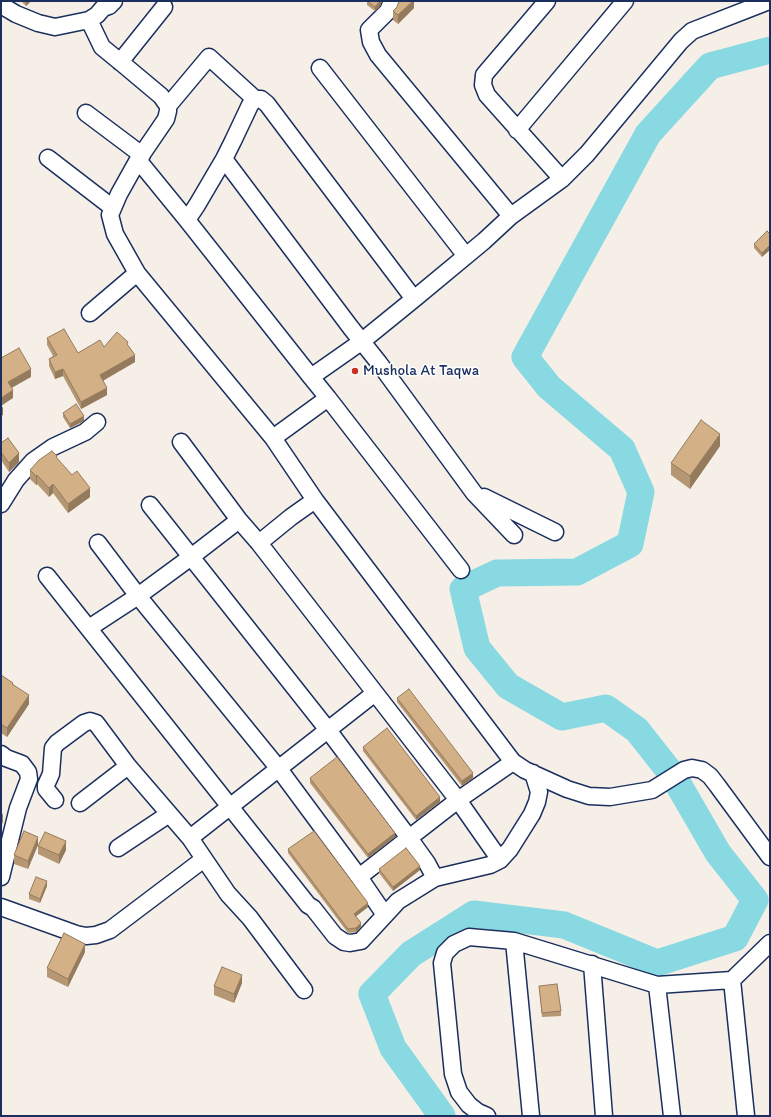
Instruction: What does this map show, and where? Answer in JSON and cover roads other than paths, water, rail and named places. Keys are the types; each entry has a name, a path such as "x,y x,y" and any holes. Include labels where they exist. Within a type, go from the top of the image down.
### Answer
{"street":[{"path":"1,5 16,14 38,23 55,26 89,20 114,1"},
{"path":"392,1 388,11 369,30 371,42 378,55 511,216"},
{"path":"547,1 484,75 483,84 487,95 562,179"},
{"path":"517,130 625,1"},
{"path":"311,377 361,342 484,241 511,216 562,179 587,154 681,41 692,31 769,1"},
{"path":"120,62 164,7"},
{"path":"89,20 102,47 162,96 168,106 166,119 140,158 119,194 110,215 115,234 137,272 273,438 315,500 513,762 532,773 567,789 589,796 610,797 652,790 684,770 692,768 702,770 710,776 770,857"},
{"path":"168,106 209,57 255,99 261,99 266,104 414,299"},
{"path":"320,68 466,256"},
{"path":"188,220 224,159 250,105 255,99"},
{"path":"86,113 140,158 461,570"},
{"path":"48,158 113,208"},
{"path":"224,159 361,342 379,363 474,493 514,535"},
{"path":"90,313 137,272"},
{"path":"273,438 328,398"},
{"path":"1,504 16,480 34,461 53,447 85,432 97,422"},
{"path":"181,442 458,800 500,860"},
{"path":"474,493 555,532"},
{"path":"259,543 315,500"},
{"path":"150,505 328,730 409,838 427,863 435,878"},
{"path":"89,628 138,596 240,520"},
{"path":"98,543 138,596 279,768 385,915"},
{"path":"47,576 231,806 308,905 313,908 335,936 344,942 350,943 361,941 398,902 435,878 490,865 500,860 510,849 538,802 539,792 532,773"},
{"path":"190,838 376,693"},
{"path":"55,800 46,789 46,785 51,774 53,748 56,743 84,723 90,721 96,723 128,766 190,838 228,894 250,918 304,990"},
{"path":"1,754 6,758 22,764 28,772 29,779 18,808 1,877"},
{"path":"359,877 458,800 513,762"},
{"path":"80,803 128,766"},
{"path":"118,848 169,814"},
{"path":"1,907 76,934 86,936 96,935 110,930 204,859"},
{"path":"487,1116 478,1112 469,1105 459,1092 453,1074 442,963 446,953 454,944 469,937 514,941 658,985 732,980 770,943"},
{"path":"514,941 531,1116"},
{"path":"592,964 604,1116"},
{"path":"732,980 746,1116"},
{"path":"658,985 672,1116"}],"waterway":[{"path":"442,1116 393,1048 372,994 411,954 474,914 564,925 657,963 735,938 755,900 718,853 674,777 637,730 606,708 562,717 508,686 477,648 463,589 497,573 577,572 630,544 641,492 622,449 549,387 525,357 648,134 710,66 770,50"}],"place":[{"name":"Mushola At Taqwa","path":"355,371"}]}
